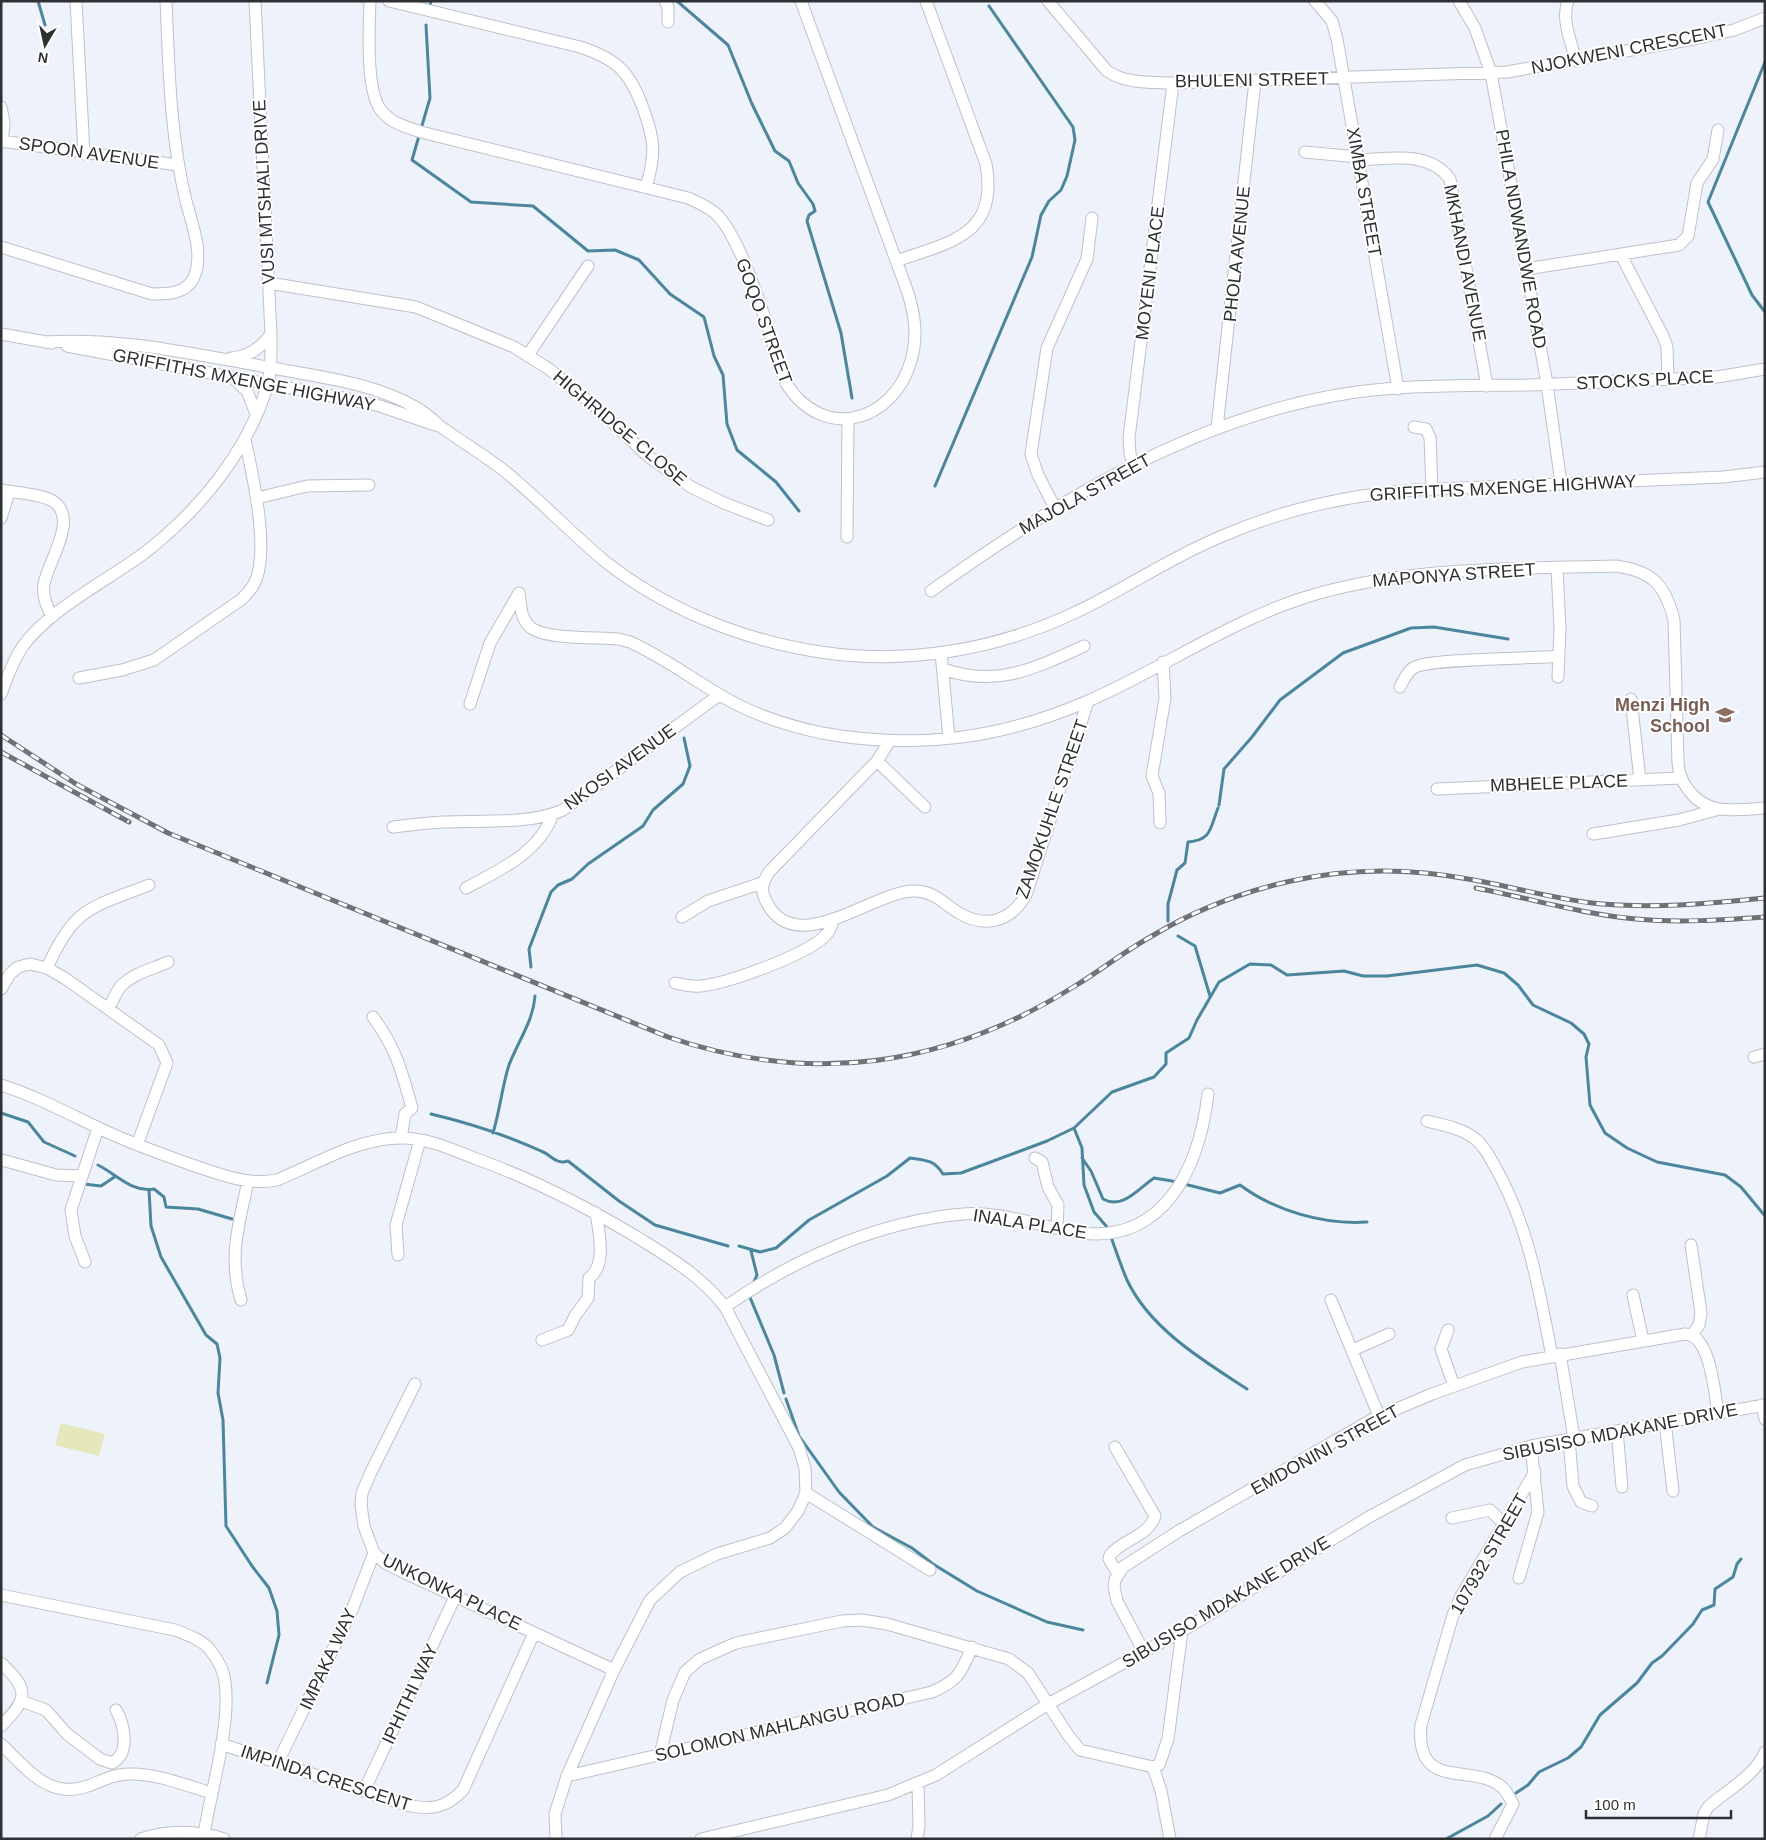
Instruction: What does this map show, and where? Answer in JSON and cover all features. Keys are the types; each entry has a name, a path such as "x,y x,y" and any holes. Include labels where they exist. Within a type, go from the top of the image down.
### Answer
{"street":[{"path":"76,1 84,154"},
{"path":"1,247 152,294 176,292 186,288 192,280 197,262 195,240 173,135 166,1"},
{"name":"VUSI MTSHALI DRIVE","path":"1,694 22,647 34,632 52,617 142,555 178,525 215,483 245,438 268,383 271,334 255,1"},
{"name":"GOQO STREET","path":"370,1 372,91 381,111 392,120 421,132 688,198 715,212 741,255 786,384 791,393 808,409 821,415 848,420"},
{"path":"389,1 596,52 616,64 633,82 652,132 654,156 646,187"},
{"path":"664,1 668,7 668,22"},
{"path":"801,1 908,293 916,327 906,374 887,400 875,410 848,420 847,538"},
{"path":"896,261 962,236 978,222 989,196 986,164 926,1"},
{"name":"BHULENI STREET","path":"1048,1 1106,71 1113,76 1132,81 1173,83 1491,73"},
{"name":"XIMBA STREET","path":"1315,1 1332,21 1344,78 1398,389"},
{"name":"PHILA NDWANDWE ROAD","path":"1459,1 1476,28 1491,73 1547,384 1561,484"},
{"path":"1568,1 1567,25 1575,58"},
{"name":"NJOKWENI CRESCENT","path":"1491,73 1507,72 1575,58 1694,39 1734,30 1765,18"},
{"name":"PHOLA AVENUE","path":"1217,428 1255,80"},
{"name":"MOYENI PLACE","path":"1133,464 1130,454 1130,438 1173,83"},
{"path":"1,108 4,122 2,142"},
{"path":"1526,269 1679,245 1684,241 1689,231 1697,183 1713,159 1718,130"},
{"name":"SPOON AVENUE","path":"2,142 178,165"},
{"name":"MKHANDI AVENUE","path":"1305,152 1358,159 1424,160 1442,169 1450,179 1487,386"},
{"path":"1056,510 1031,454 1047,348 1087,259 1091,241 1092,218"},
{"path":"1621,255 1663,336 1668,355 1668,379"},
{"path":"528,355 588,266"},
{"name":"HIGHRIDGE CLOSE","path":"269,282 416,307 482,333 528,355 598,409 649,457 691,487 724,503 768,520"},
{"name":"GRIFFITHS MXENGE HIGHWAY","path":"1,334 268,383 380,406 441,427"},
{"path":"212,357 234,358 251,353 264,343 271,334"},
{"name":"GRIFFITHS MXENGE HIGHWAY","path":"45,342 108,341 149,346 338,380 381,392 422,411 441,427 505,471 605,561 632,580 686,611 752,636 785,646 822,652 878,657 942,653 1006,639 1057,621 1096,602 1185,553 1251,524 1316,505 1364,495 1432,489 1723,477 1765,472"},
{"name":"STOCKS PLACE","path":"1547,384 1717,377 1765,369"},
{"path":"230,376 247,391 256,414"},
{"name":"MAJOLA STREET","path":"932,591 989,549 1133,464 1217,428 1314,400 1398,389 1547,384"},
{"path":"1414,427 1426,429 1430,438 1432,489"},
{"path":"79,678 122,670 154,660 242,599 254,583 259,566 257,498 245,438"},
{"path":"257,498 307,486 369,485"},
{"path":"1,518 5,491 50,499 62,511 64,518 61,538 44,585 45,603 52,617"},
{"name":"MAPONYA STREET","path":"470,704 490,643 519,593 525,621 537,632 618,638 654,654 740,706 787,724 819,732 889,742 986,734 1027,724 1088,701 1264,612 1301,599 1368,581 1425,574 1616,566 1639,570 1657,582 1665,594 1674,620 1680,778"},
{"path":"1557,568 1558,677"},
{"path":"943,669 972,677 1000,677 1043,664 1084,646"},
{"path":"942,653 949,738"},
{"path":"1400,687 1408,673 1419,666 1441,662 1559,656"},
{"path":"1160,823 1159,793 1152,776 1165,698 1163,662"},
{"name":"NKOSI AVENUE","path":"393,827 442,822 514,820 554,814 563,810 719,694"},
{"path":"1631,699 1640,780"},
{"name":"ZAMOKUHLE STREET","path":"762,883 763,894 767,904 783,922 791,925 808,925 833,919 897,894 918,891 926,891 941,898 959,913 987,922 1003,919 1015,910 1026,894 1088,701"},
{"path":"682,917 708,901 762,883 769,872 877,761 889,742"},
{"path":"877,761 925,807"},
{"path":"1680,778 1693,797 1716,810"},
{"name":"MBHELE PLACE","path":"1437,789 1680,778"},
{"path":"1593,834 1679,820 1716,810 1765,808"},
{"path":"466,888 508,865 534,846 546,832 554,814"},
{"path":"47,968 62,938 74,920 87,909 149,885"},
{"path":"675,983 687,986 711,984 774,965 819,941 829,932 833,919"},
{"path":"108,1008 114,1001 120,986 168,962"},
{"path":"1,989 10,974 18,967 30,964 47,968 66,978 160,1045 167,1063 137,1145"},
{"path":"373,1017 387,1036 398,1058 412,1108 405,1114 401,1138"},
{"path":"1,1085 23,1092 137,1145 208,1170 248,1181 264,1183 277,1180 357,1146 401,1138 420,1140 442,1146 510,1171 564,1195 596,1213 680,1264 709,1287 725,1307 799,1448 805,1468 806,1493 798,1511 780,1533 705,1559 680,1572 650,1600 614,1670 567,1776 554,1814 556,1839"},
{"name":"INALA PLACE","path":"725,1307 758,1284 850,1240 910,1222 975,1214 1018,1219 1056,1228 1095,1234 1126,1231 1152,1217 1175,1193 1188,1169 1199,1142 1208,1094"},
{"path":"1427,1121 1462,1131 1472,1137 1486,1152 1505,1186 1521,1222 1532,1256 1556,1355 1572,1439 1573,1486 1581,1502 1592,1506"},
{"path":"84,1258 75,1236 71,1210 98,1128"},
{"path":"398,1255 396,1225 420,1140"},
{"path":"1035,1158 1042,1162 1048,1187 1058,1205 1056,1228"},
{"path":"2,1160 56,1175 81,1176"},
{"path":"241,1300 234,1276 234,1252 248,1181"},
{"path":"542,1340 568,1330 588,1298 588,1278 595,1274 599,1264 600,1237 596,1213"},
{"path":"1691,1245 1702,1313 1699,1325 1692,1335 1702,1344 1708,1356 1718,1412"},
{"path":"1633,1295 1644,1341"},
{"path":"1331,1300 1379,1416"},
{"path":"1448,1330 1440,1349 1454,1386"},
{"path":"1353,1350 1389,1334"},
{"name":"EMDONINI STREET","path":"1118,1574 1123,1567 1180,1531 1379,1416 1504,1368 1556,1355 1692,1335"},
{"name":"UNKONKA PLACE","path":"415,1384 362,1493 363,1520 374,1553 393,1567 614,1670"},
{"path":"1763,1405 1765,1418"},
{"name":"SIBUSISO MDAKANE DRIVE","path":"701,1839 888,1795 918,1784 1049,1706 1182,1631 1369,1517 1465,1465 1531,1446 1763,1405"},
{"path":"1665,1422 1673,1491"},
{"path":"1617,1431 1622,1487"},
{"path":"1519,1578 1538,1512 1531,1446"},
{"path":"1115,1447 1155,1516 1152,1524 1110,1555 1109,1560 1118,1574 1114,1588 1117,1601 1144,1652"},
{"name":"107932 STREET","path":"1495,1839 1514,1804 1504,1788 1483,1779 1446,1773 1436,1767 1424,1754 1420,1736 1432,1686 1456,1607 1535,1472"},
{"path":"806,1493 930,1570"},
{"path":"1452,1518 1490,1510 1505,1525"},
{"name":"IMPAKA WAY","path":"278,1762 352,1610 374,1553"},
{"path":"1,1595 160,1626 184,1633 206,1646 220,1665 225,1682 221,1744 204,1834"},
{"name":"IPHITHI WAY","path":"364,1791 455,1597"},
{"path":"660,1755 672,1700 685,1672 706,1655 724,1647 852,1620 887,1624 972,1647 1019,1665 1028,1673 1074,1745 1080,1750 1153,1767 1159,1765 1168,1739 1182,1631"},
{"name":"IMPINDA CRESCENT","path":"221,1744 425,1809 452,1802 463,1790 534,1632"},
{"name":"SOLOMON MAHLANGU ROAD","path":"567,1776 932,1692 954,1681 964,1666 972,1647"},
{"path":"1,1663 19,1681 22,1692 16,1712 1,1726"},
{"path":"20,1701 46,1710 67,1734 100,1759 112,1762 120,1755 125,1730 116,1710"},
{"path":"1,1744 47,1785 64,1791 78,1789 119,1774 129,1774 152,1777 211,1792"},
{"path":"1699,1839 1704,1814 1708,1807 1752,1771 1765,1752"},
{"path":"1153,1767 1161,1791 1170,1839"},
{"path":"917,1839 920,1826 918,1784"},
{"path":"141,1839 170,1832 204,1834 222,1838"}],"green space":[{"path":"61,1423 105,1434 99,1456 55,1445"}],"waterway":[{"path":"38,1 45,25"},
{"path":"430,5 431,1"},
{"path":"677,1 728,45 752,104 775,151 789,161 798,183 813,204 815,211 809,215 807,221 841,333 852,398"},
{"path":"935,486 1032,257 1041,215 1049,201 1061,190 1067,176 1075,140 1073,127 989,6"},
{"path":"426,25 430,98 412,160 471,202 533,206 588,251 615,250 639,260 670,294 704,317 714,356 723,375 727,424 737,450 776,482 799,511"},
{"path":"1765,62 1708,202 1752,295 1765,312"},
{"path":"1219,805 1224,769 1252,737 1280,700 1343,653 1411,628 1434,627 1508,639"},
{"path":"531,967 529,949 551,892 558,885 572,879 588,864 643,826 653,810 683,784 690,766 684,738"},
{"path":"1168,921 1168,904 1177,870 1185,863 1188,842 1196,841 1206,836 1218,808"},
{"path":"1178,936 1195,946 1210,996"},
{"path":"739,1246 760,1252 776,1248 809,1220 887,1176 910,1158 933,1163 943,1174 961,1173 1047,1141 1074,1128 1112,1092 1154,1077 1166,1064 1166,1053 1189,1038 1219,982 1250,964 1271,965 1287,975 1344,971 1363,976 1387,976 1477,965 1504,973 1518,985 1533,1005 1571,1023 1584,1034 1589,1044 1586,1057 1590,1105 1605,1133 1627,1148 1657,1162 1725,1175 1741,1187 1765,1216"},
{"path":"493,1133 509,1065 528,1023 535,996"},
{"path":"1,1113 28,1122 44,1142 75,1156"},
{"path":"431,1114 473,1125 528,1145 557,1161 568,1161 619,1201 655,1225 728,1246"},
{"path":"1074,1128 1082,1148 1084,1185 1094,1212 1107,1227"},
{"path":"1082,1158 1091,1171 1103,1199 1110,1202 1124,1200 1154,1178 1178,1182"},
{"path":"98,1165 131,1186 154,1189 164,1197 166,1207 198,1209 232,1219"},
{"path":"84,1184 101,1186 116,1176"},
{"path":"1184,1184 1220,1193 1240,1185 1269,1202 1300,1214 1334,1221 1367,1222"},
{"path":"149,1190 151,1226 161,1257 206,1335 217,1344 220,1358 218,1393 223,1420 226,1526 269,1588 277,1611 279,1635 267,1683"},
{"path":"1111,1237 1127,1280 1149,1314 1196,1355 1247,1389"},
{"path":"751,1251 757,1275 753,1284"},
{"path":"749,1295 774,1355 784,1393"},
{"path":"786,1399 799,1436 839,1492 873,1527 912,1548 933,1564 977,1591 1047,1622 1083,1630"},
{"path":"1516,1793 1528,1785 1539,1772 1568,1758 1581,1747 1600,1715 1637,1683 1652,1663 1662,1656 1693,1624 1702,1610 1714,1605 1715,1589 1733,1577 1737,1564 1741,1559"},
{"path":"1446,1839 1488,1816 1501,1804"}],"railway":[{"path":"1,735 76,784 168,833 668,1037 722,1052 774,1061 826,1064 877,1060 928,1051 977,1035 1026,1013 1075,986 1142,942 1202,910 1255,891 1313,877 1379,871 1424,873 1468,879 1576,901 1635,906 1678,905 1765,898"},
{"path":"1,752 129,822"},
{"path":"1476,888 1616,917 1684,921 1765,917"}],"place":[{"name":"Menzi High School","path":"1725,715"}]}
